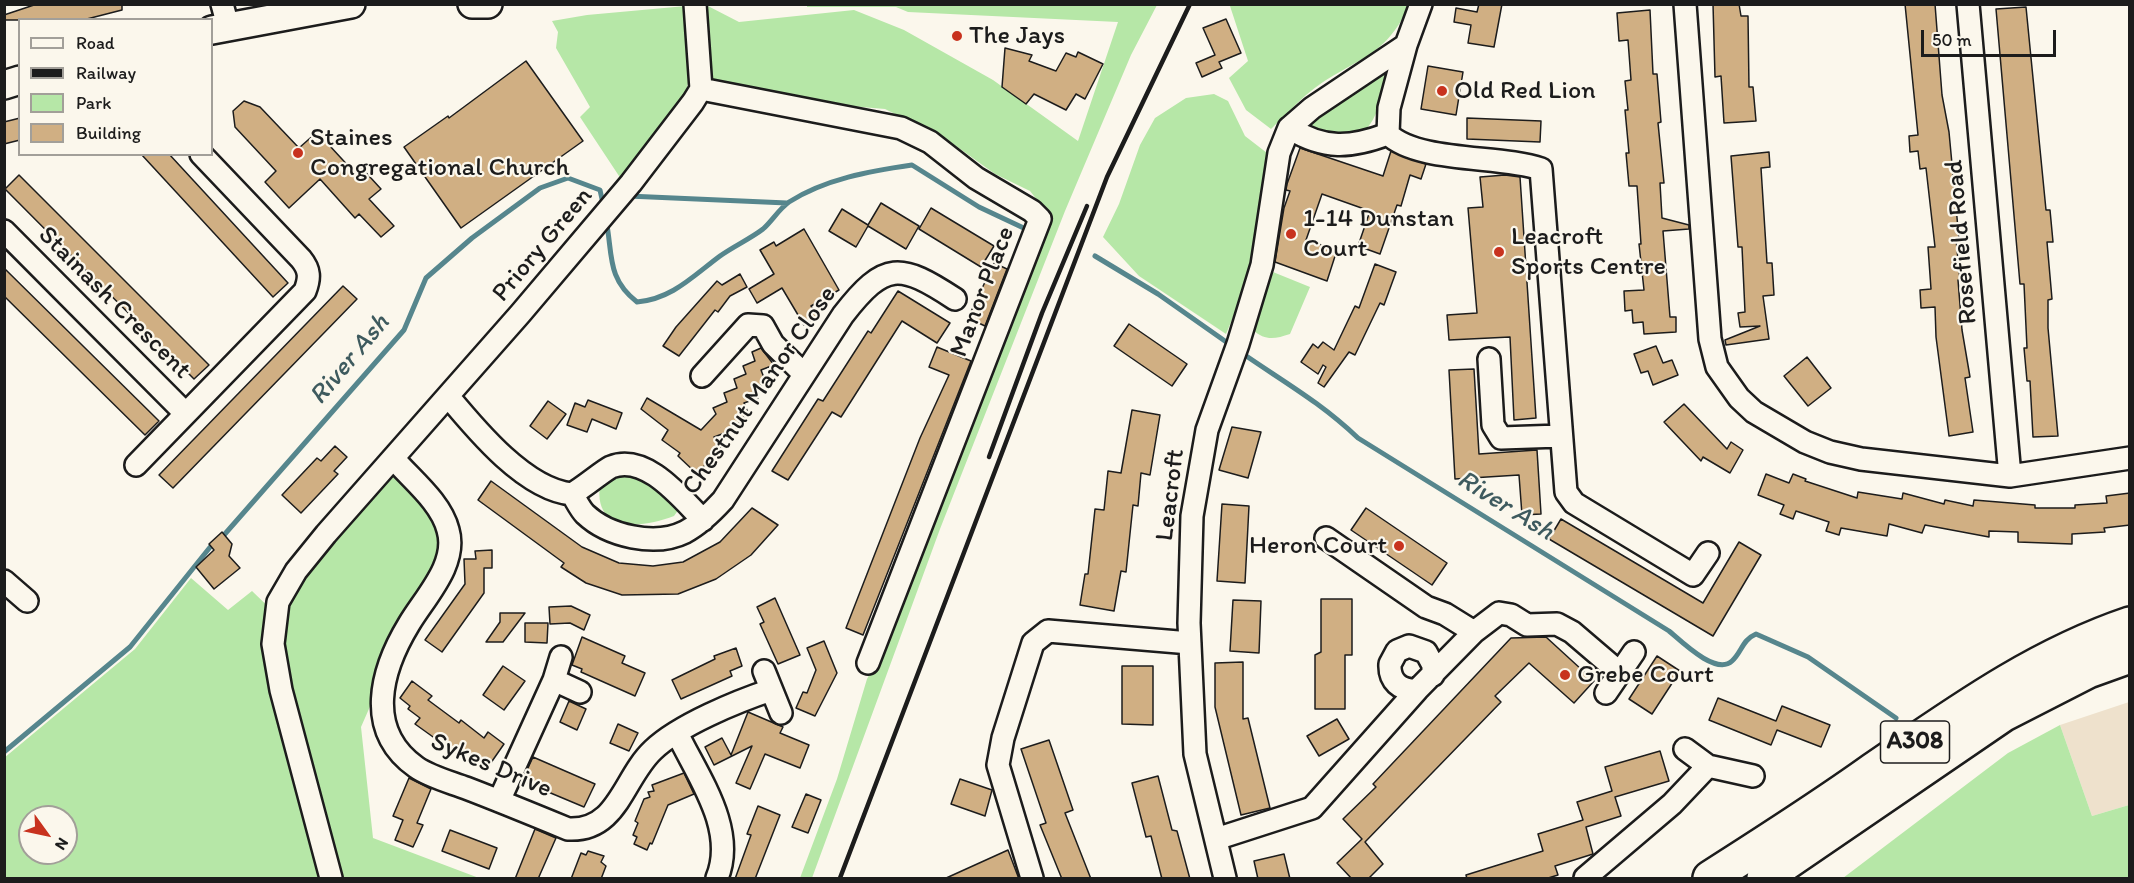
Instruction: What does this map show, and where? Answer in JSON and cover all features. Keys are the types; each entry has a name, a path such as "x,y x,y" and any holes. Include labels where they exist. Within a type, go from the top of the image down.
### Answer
{"highway":[{"name":"A308","path":"1710,879 1802,820 1974,700 2044,660 2101,634 2130,624"},
{"name":"A308","path":"1764,879 2004,714 2088,671 2130,656"}],"street":[{"path":"472,4 488,4"},
{"path":"695,4 701,89"},
{"path":"1388,134 1389,108 1406,45 1421,4"},
{"path":"1685,4 1710,339 1717,367 1728,384 1754,412 1805,442 1830,452 1861,459 2010,476 2130,458"},
{"name":"Rosefield Road","path":"1968,4 2010,476"},
{"path":"220,20 351,5"},
{"path":"1388,134 1343,146 1311,141 1289,128 1312,108 1406,45"},
{"name":"Priory Green","path":"332,879 282,690 273,644 278,602 291,578 361,492 448,396 632,183 679,123 701,89"},
{"name":"Manor Place","path":"701,89 722,91 823,114 873,120 900,128 930,142 976,178 1032,211 1040,219 868,663"},
{"name":"Leacroft","path":"1225,879 1195,754 1190,643 1192,516 1207,430 1262,265 1280,153 1289,128"},
{"path":"1388,134 1398,143 1466,159 1528,164 1541,169 1566,492 1574,503 1693,575 1708,554"},
{"name":"Stainash Crescent","path":"136,465 305,291 309,280 309,268 203,156"},
{"name":"Stainash Crescent","path":"4,231 185,413"},
{"name":"Chestnut Manor Close","path":"703,520 666,484 648,471 629,465 610,468 591,484 572,494 584,513 596,522 633,537 668,538 685,532 703,520 723,500 843,315 863,289 879,278 898,272 911,274 955,300"},
{"path":"702,376 748,325 762,326 774,344 804,374"},
{"path":"1489,358 1493,425 1501,438 1560,436"},
{"path":"448,396 500,454 555,493 572,494"},
{"name":"Sykes Drive","path":"393,458 439,510 448,530 450,548 445,566 397,645 386,676 382,701 383,724 391,741 416,767 568,829 582,830 595,826 613,808 653,750 677,734 768,681 781,713"},
{"path":"1326,538 1426,607 1445,614 1474,632"},
{"path":"4,581 27,601"},
{"path":"1216,839 1312,808 1417,690 1474,632 1499,613 1511,615 1527,625 1557,624 1572,632 1620,673"},
{"path":"1032,879 998,765 1033,643 1048,631 1190,643"},
{"path":"1417,690 1404,689 1392,679 1390,664 1397,651 1409,646 1426,652 1433,665 1433,675"},
{"path":"1606,693 1634,652"},
{"path":"499,801 554,680 561,657"},
{"path":"554,680 580,692"},
{"path":"677,734 709,796 724,840 724,853 717,879"},
{"path":"1685,749 1708,766 1753,776"},
{"path":"1585,879 1672,804 1708,766"}],"shaded area":[{"path":"2129,702 2129,805 2092,816 2060,725"}],"green space":[{"path":"1233,4 1409,5 1400,23 1379,48 1311,91 1271,129 1246,110 1229,78 1248,61 1230,6"},
{"path":"706,5 739,22 854,10 904,30 993,80 1078,141 1118,22 908,12 896,7 807,7 807,5 1157,5 1131,55 1065,211 940,529 812,878 800,878 837,779 867,679 891,634 1045,210 1030,191 995,174 949,141 885,109 803,102 704,85"},
{"path":"686,6 688,83 681,112 621,179 580,117 590,107 556,48 558,32 552,21 587,15"},
{"path":"1381,67 1391,69 1373,120 1366,129 1356,134 1343,136 1302,128"},
{"path":"1214,94 1228,101 1245,136 1267,153 1262,199 1249,268 1226,334 1139,276 1103,237 1119,204 1140,145 1155,118 1186,98"},
{"path":"1268,270 1310,287 1290,334 1275,338 1262,336 1253,330"},
{"path":"393,458 450,548 397,645 361,727 373,838 479,878 5,878 4,758 135,649 191,578 228,610 252,591 280,618 306,558"},
{"path":"640,472 679,509 674,516 635,524 622,523 612,519 604,512 600,500 600,484 612,473"},
{"path":"2060,725 2092,816 2129,805 2129,878 1843,878 2008,753"}],"building":[{"path":"37,4 122,4 122,10 91,18 4,20 4,15"},
{"path":"1479,4 1502,4 1494,47 1468,43 1471,25 1454,22 1456,8 1477,12"},
{"path":"1713,4 1739,4 1741,16 1748,16 1749,87 1753,87 1756,121 1724,123 1721,76 1715,77"},
{"path":"1905,4 1935,4 1942,95 1949,132 1959,239 1956,239 1962,330 1970,377 1965,378 1973,432 1949,436 1936,337 1935,307 1921,308 1920,290 1931,289 1928,247 1935,247 1926,168 1920,169 1918,151 1910,152 1909,136 1918,135"},
{"path":"2026,7 2046,210 2050,210 2053,242 2047,242 2052,299 2048,300 2048,328 2058,436 2033,437 2030,381 2027,381 2024,348 2027,348 2024,284 2020,284 1996,9"},
{"path":"1650,10 1653,74 1657,74 1661,122 1658,123 1664,183 1660,183 1662,218 1689,225 1689,229 1663,231 1670,317 1676,317 1676,332 1644,334 1643,322 1633,323 1632,310 1625,311 1624,291 1644,290 1639,244 1641,244 1637,186 1629,186 1626,153 1629,153 1625,81 1631,80 1628,40 1619,41 1617,13"},
{"path":"1226,19 1241,53 1219,62 1222,68 1202,77 1196,63 1215,55 1203,28"},
{"path":"1005,48 1032,55 1029,61 1056,71 1066,53 1076,57 1078,52 1103,64 1085,99 1076,94 1066,110 1034,94 1026,104 1002,87"},
{"path":"526,61 583,141 461,228 404,147 448,116 449,118"},
{"name":"Old Red Lion","path":"1428,66 1463,72 1456,115 1421,109"},
{"name":"Staines Congregational Church","path":"244,101 260,107 299,148 317,132 353,171 359,165 381,189 369,199 394,226 381,237 359,214 355,218 320,179 289,208 265,182 276,171 235,127 233,111"},
{"path":"18,118 18,140 4,144 4,122"},
{"path":"1467,118 1541,121 1540,142 1467,139"},
{"path":"1300,148 1383,176 1391,151 1426,164 1421,179 1410,175 1401,206 1397,205 1380,254 1358,246 1370,211 1322,194 1306,240 1337,250 1327,281 1275,262 1284,208 1290,191 1286,190 1287,184"},
{"path":"1769,152 1770,167 1761,168 1767,263 1772,263 1774,295 1763,296 1769,339 1726,345 1725,340 1760,326 1740,327 1738,313 1745,312 1742,247 1738,247 1731,156"},
{"path":"143,156 171,156 288,283 273,297"},
{"path":"19,175 209,365 194,379 5,189"},
{"path":"1505,175 1520,177 1536,418 1514,420 1510,337 1449,340 1447,315 1477,313 1468,208 1483,207 1480,177"},
{"path":"881,203 919,226 906,249 868,226 856,247 829,231 842,209 868,225"},
{"path":"931,208 994,246 981,267 919,229"},
{"path":"804,229 839,290 811,306 818,316 804,325 782,288 757,303 749,289 774,274 760,250 774,242 776,246"},
{"path":"994,263 1007,269 985,326 968,318"},
{"path":"1375,264 1396,272 1384,305 1380,303 1355,355 1349,352 1324,387 1318,383 1326,367 1323,365 1318,374 1301,362 1313,344 1318,348 1323,342 1334,350 1355,306 1359,308"},
{"path":"4,268 159,421 145,435 4,296"},
{"path":"740,274 747,287 730,296 718,312 715,310 679,356 663,346 676,327 717,281 722,285"},
{"path":"343,286 357,299 173,488 159,475"},
{"path":"898,291 950,323 937,343 902,321 841,417 832,412 788,480 772,471 818,399 823,401 868,331 871,333"},
{"path":"1129,324 1187,364 1172,386 1114,346"},
{"path":"1656,346 1663,363 1672,360 1678,375 1653,385 1648,371 1641,373 1634,354"},
{"path":"937,347 971,361 863,635 846,628 920,438 949,375 929,367"},
{"path":"761,348 774,365 761,370 766,383 754,388 758,398 744,403 749,415 738,419 741,427 714,437 723,445 697,474 678,456 680,453 662,440 668,430 641,409 647,398 701,430 716,414 713,408 727,402 724,393 737,388 734,379 746,374 743,366 755,361 752,352"},
{"path":"1807,357 1831,388 1808,406 1784,376"},
{"path":"1474,369 1479,454 1537,450 1541,514 1522,515 1519,475 1455,479 1449,370"},
{"path":"588,400 622,413 616,429 592,419 587,432 567,425 575,403 585,407"},
{"path":"548,401 566,414 547,439 530,426"},
{"path":"1684,404 1727,449 1731,442 1743,450 1730,473 1703,457 1701,461 1664,422"},
{"path":"1132,410 1160,415 1150,475 1141,473 1138,506 1133,505 1126,572 1121,571 1114,611 1080,605 1085,574 1088,574 1095,509 1104,510 1108,471 1121,473"},
{"path":"1232,427 1261,432 1248,478 1219,470"},
{"path":"335,446 347,457 334,471 338,474 301,513 282,495 317,458 321,461"},
{"path":"1766,474 1789,483 1793,474 1806,479 1805,481 1857,498 1858,492 1902,499 1903,493 1944,504 1945,500 1973,506 1974,500 2035,505 2035,508 2075,508 2075,505 2107,503 2106,496 2130,493 2130,525 2104,528 2105,532 2072,534 2072,544 2018,542 2018,532 1989,531 1989,537 1925,525 1922,533 1889,524 1887,536 1841,528 1839,535 1826,531 1829,522 1796,511 1793,519 1780,514 1784,505 1758,495"},
{"path":"491,481 582,547 619,563 653,566 683,562 720,542 752,508 778,525 751,555 716,579 678,594 622,595 586,583 561,567 564,563 478,500"},
{"path":"1222,504 1249,506 1245,583 1217,581"},
{"name":"Heron Court","path":"1366,508 1447,563 1432,585 1351,530"},
{"path":"1561,519 1703,603 1739,542 1761,555 1713,636 1549,539"},
{"path":"222,532 232,544 229,556 240,568 214,589 196,567 214,550 209,544"},
{"path":"492,550 492,568 484,568 484,593 442,652 425,640 465,584 464,559 476,559 475,551"},
{"path":"775,598 800,655 778,664 760,624 764,622 757,607"},
{"path":"1321,599 1352,599 1352,655 1345,655 1345,709 1315,709 1315,655 1321,652"},
{"path":"1233,600 1261,601 1259,653 1230,651"},
{"path":"571,606 590,615 584,630 570,623 550,624 549,607"},
{"path":"500,613 525,613 503,642 486,642 500,622"},
{"path":"525,623 548,623 547,643 525,642"},
{"path":"582,637 625,656 622,663 645,673 635,696 581,672 582,669 572,665"},
{"path":"1546,637 1594,681 1574,703 1529,663 1495,696 1501,702 1365,842 1383,864 1368,879 1352,879 1337,863 1362,839 1343,819 1376,787 1373,784 1511,638"},
{"path":"824,641 837,673 815,716 796,708 803,692 807,693 816,670 807,648"},
{"path":"736,648 742,666 730,671 732,676 681,699 672,680 715,659 714,656"},
{"path":"1657,656 1680,671 1652,714 1629,699"},
{"path":"1243,662 1243,719 1248,718 1270,808 1241,815 1215,707 1215,663"},
{"path":"503,666 525,681 504,710 483,695"},
{"path":"1122,666 1153,666 1153,725 1122,724"},
{"path":"412,681 432,696 428,700 459,723 461,720 484,738 488,732 504,744 488,767 466,751 461,757 415,724 420,718 408,709 410,706 400,698"},
{"path":"1718,698 1776,721 1782,706 1830,725 1821,747 1777,730 1771,745 1709,720"},
{"path":"569,701 586,709 577,730 560,722"},
{"path":"748,712 783,727 780,733 809,745 800,768 765,754 750,789 736,783 752,746 714,765 705,747 722,738 731,755"},
{"path":"1337,719 1349,739 1319,756 1307,736"},
{"path":"618,724 638,733 629,751 610,743"},
{"path":"1049,740 1073,810 1065,813 1091,879 1062,879 1040,825 1046,823 1021,749"},
{"path":"1660,751 1669,781 1615,797 1621,816 1586,827 1593,854 1555,866 1558,875 1545,879 1467,879 1466,875 1543,851 1538,834 1583,820 1577,802 1612,791 1605,767"},
{"path":"533,757 595,784 584,807 522,781"},
{"path":"684,773 694,794 668,805 652,844 650,843 647,850 634,844 637,837 633,835 638,823 635,821 644,799 650,797 648,792 654,791 652,785"},
{"path":"1158,776 1172,830 1177,831 1190,879 1162,879 1151,836 1146,837 1132,783"},
{"path":"409,778 431,789 417,823 423,825 413,847 395,840 403,820 393,816"},
{"path":"960,779 992,790 985,816 951,804"},
{"path":"806,794 821,800 808,833 792,827"},
{"path":"758,806 780,815 755,879 735,879 751,835 747,834"},
{"path":"535,829 556,838 538,879 515,879"},
{"path":"450,830 497,848 489,869 442,851"},
{"path":"1008,850 1019,879 944,879"},
{"path":"588,851 604,856 601,862 606,866 601,879 571,879 581,853 586,855"},
{"path":"1284,854 1290,879 1258,879 1254,861"}],"waterway":[{"name":"River Ash","path":"606,220 615,274 627,293 637,302 661,296 682,285 720,256 763,229 785,205 803,194 848,177 880,170 912,165 979,207 1030,231"},
{"name":"River Ash","path":"224,535 404,330 426,278 472,238 540,188 568,178 600,190 604,208"},
{"name":"River Ash","path":"628,196 787,203"},
{"name":"River Ash","path":"1095,256 1158,294 1232,346"},
{"name":"River Ash","path":"1239,351 1315,402 1358,438 1669,631 1708,661 1717,664 1732,661 1748,639 1756,634 1808,657 1896,718"},
{"name":"River Ash","path":"4,752 130,647 211,546"}],"railway":[{"path":"840,878 1107,177 1190,4"},
{"path":"989,457 1042,313 1087,206"}],"place":[{"name":"The Jays","path":"957,36"},
{"name":"Old Red Lion","path":"1442,91"},
{"name":"Staines Congregational Church","path":"298,153"},
{"name":"1-14 Dunstan Court","path":"1291,234"},
{"name":"Leacroft Sports Centre","path":"1499,252"},
{"name":"Heron Court","path":"1399,546"},
{"name":"Grebe Court","path":"1565,675"}]}
